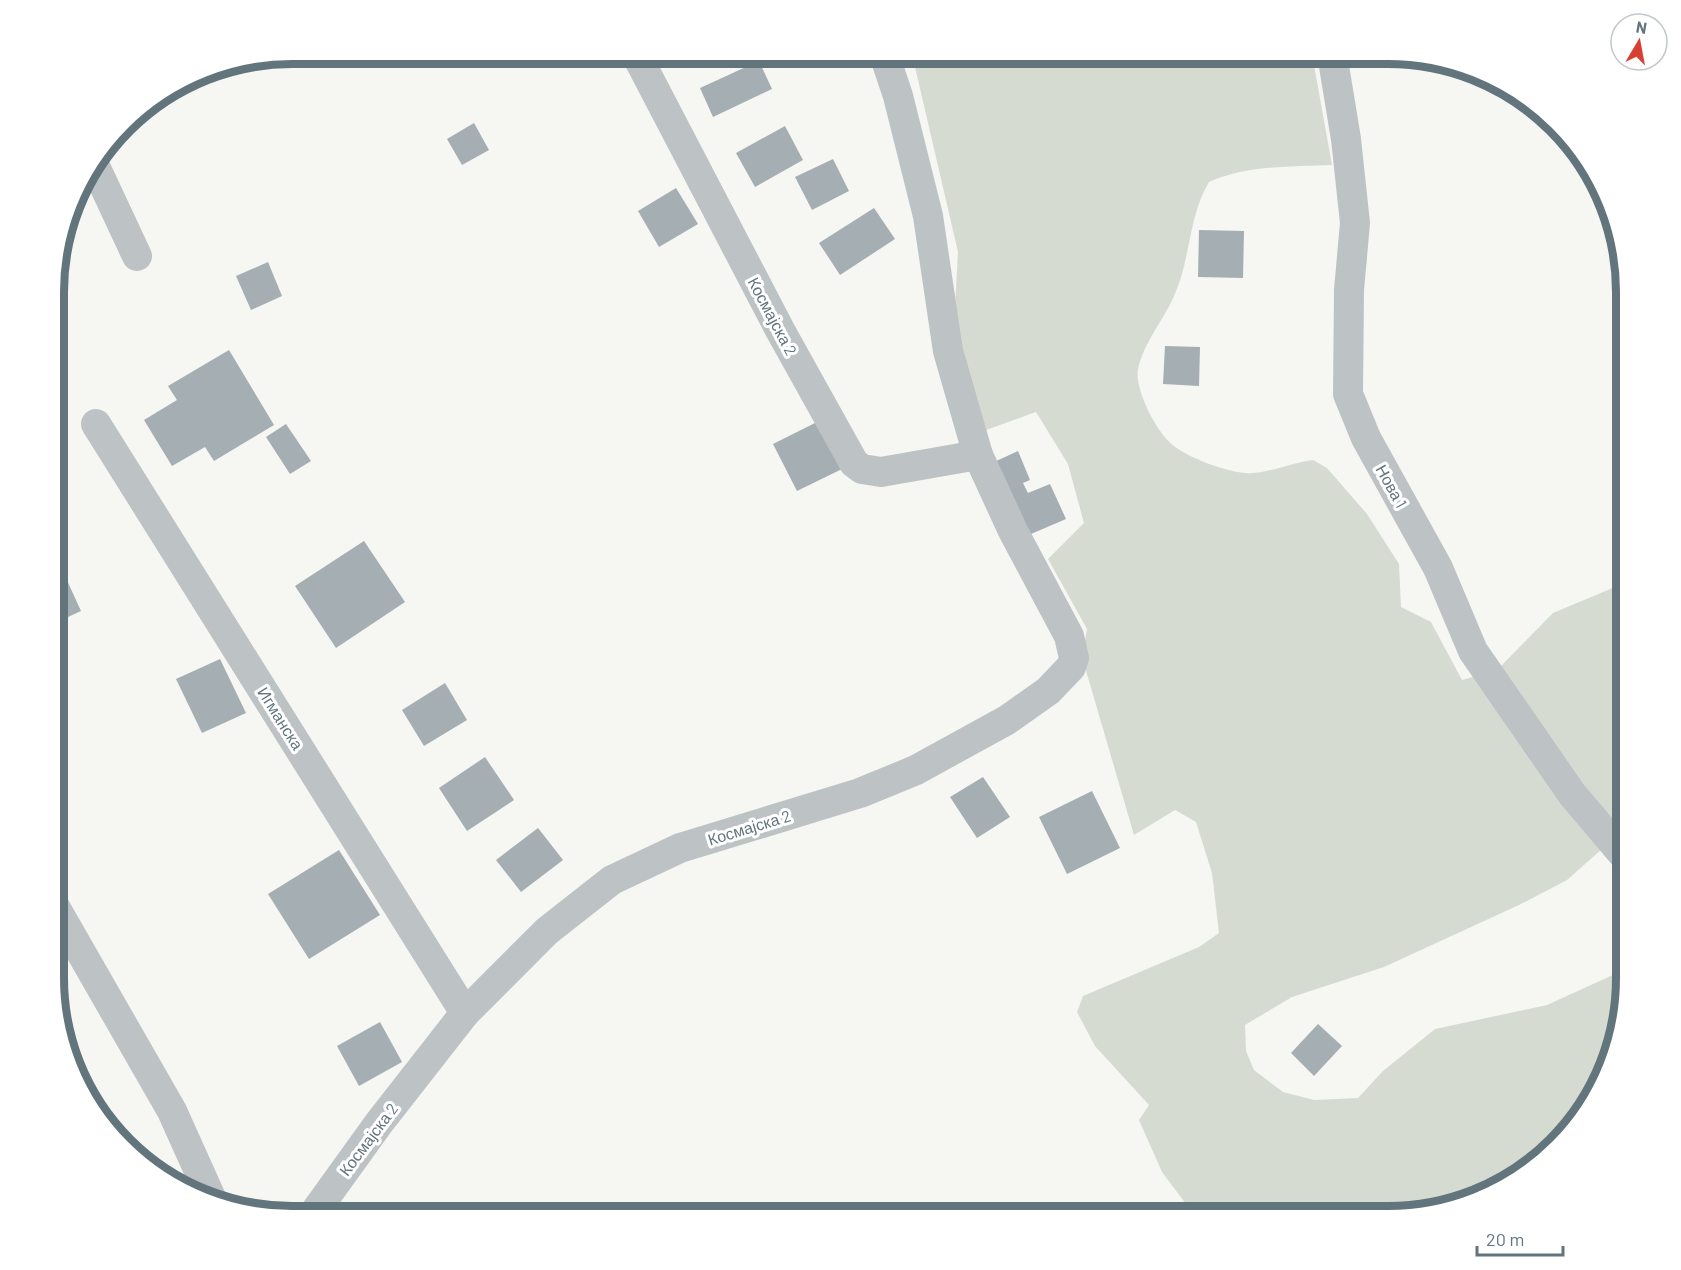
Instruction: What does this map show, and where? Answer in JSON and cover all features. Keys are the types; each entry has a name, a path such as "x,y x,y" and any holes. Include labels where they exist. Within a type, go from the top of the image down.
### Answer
{"street":[{"name":"Космајска 2","path":"641,64 780,330 854,463 862,470 881,472 978,455"},
{"name":"Космајска 2","path":"319,1206 379,1123 465,1013 547,932 612,880 681,848 860,793 916,770 1007,720 1065,676 1074,658 1069,636 1012,531 978,455 948,351 928,216 898,96 887,64"},
{"name":"Нова 1","path":"1334,64 1346,139 1355,224 1349,290 1348,394 1366,438 1438,568 1473,651 1572,794 1616,846"},
{"path":"98,173 137,256"},
{"name":"Игманска","path":"96,424 465,1013"},
{"path":"64,923 172,1111 207,1189"}],"shaded area":[{"path":"914,64 1314,64 1332,165 1238,172 1209,182 1197,209 1180,282 1141,359 1138,378 1143,399 1154,422 1167,440 1198,460 1229,470 1254,473 1313,460 1327,468 1367,514 1399,564 1401,607 1431,622 1462,680 1497,670 1553,613 1616,587 1616,863 1602,849 1567,880 1519,905 1384,967 1292,997 1245,1025 1246,1051 1254,1070 1283,1092 1314,1100 1358,1098 1383,1071 1435,1029 1547,1005 1616,974 1615,1007 1609,1036 1599,1065 1586,1091 1550,1139 1502,1175 1462,1193 1418,1204 1188,1206 1162,1172 1139,1120 1149,1105 1095,1046 1077,1012 1083,996 1199,947 1219,933 1212,873 1196,822 1175,810 1134,835 1082,657 1087,629 1048,559 1084,523 1068,464 1036,412 986,430 954,326 958,252"}],"building":[{"path":"752,64 760,64 772,89 713,117 700,88"},
{"path":"474,123 489,150 462,165 447,139"},
{"path":"785,126 803,160 755,187 736,153"},
{"path":"833,159 849,191 812,210 795,177"},
{"path":"676,188 698,224 659,247 638,211"},
{"path":"874,208 895,239 840,275 819,243"},
{"path":"1199,230 1244,231 1243,278 1198,277"},
{"path":"268,262 282,296 251,310 236,276"},
{"path":"1165,346 1200,347 1199,386 1163,384"},
{"path":"229,350 274,425 214,461 205,447 172,466 144,420 177,400 168,386"},
{"path":"817,422 842,469 797,491 773,444"},
{"path":"286,424 311,461 290,474 266,437"},
{"path":"1018,451 1030,480 1023,483 1028,493 1050,484 1066,519 1024,537 992,463"},
{"path":"364,541 405,602 336,648 295,586"},
{"path":"64,576 81,611 64,619"},
{"path":"220,659 246,713 202,733 176,679"},
{"path":"445,683 467,720 424,746 402,710"},
{"path":"485,757 514,800 467,831 439,788"},
{"path":"983,777 1010,817 977,838 950,797"},
{"path":"1092,791 1120,848 1067,874 1039,817"},
{"path":"538,828 563,860 521,892 496,860"},
{"path":"339,850 380,915 309,959 268,894"},
{"path":"380,1022 402,1062 359,1086 337,1046"},
{"path":"1318,1024 1342,1046 1314,1076 1291,1053"}]}
